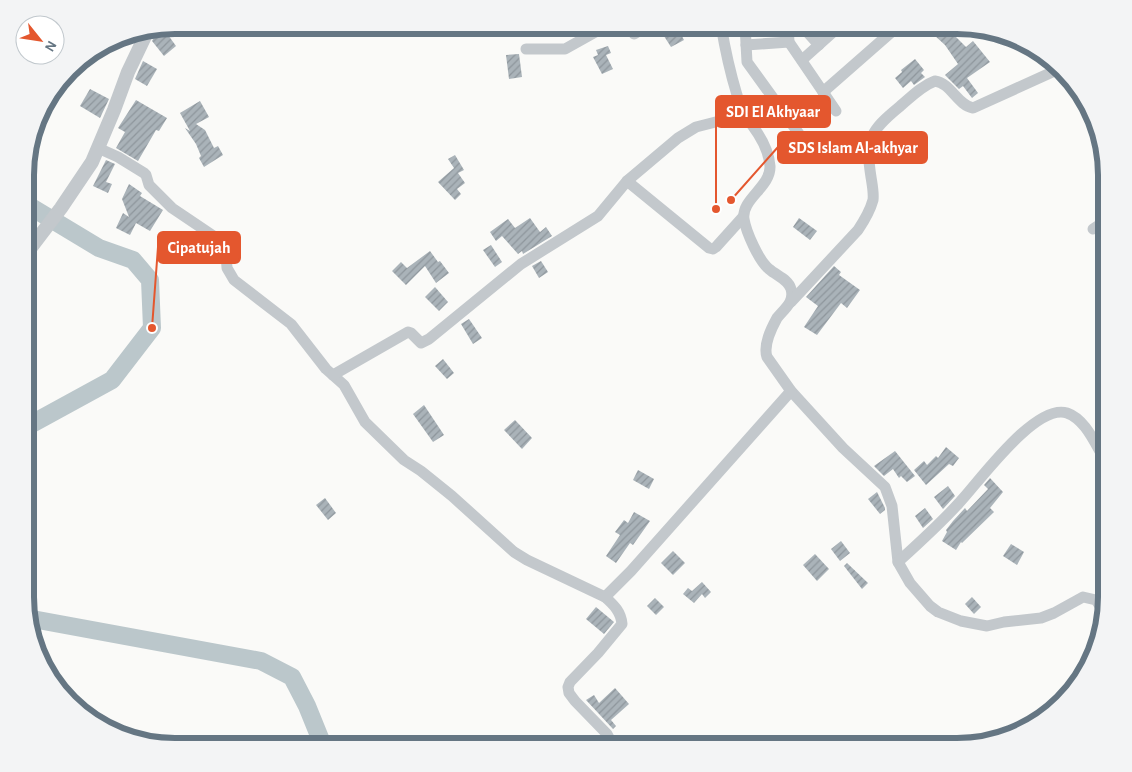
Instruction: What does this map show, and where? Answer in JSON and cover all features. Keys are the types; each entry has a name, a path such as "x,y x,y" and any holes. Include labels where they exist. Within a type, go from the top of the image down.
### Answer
{"street":[{"path":"526,49 565,49 592,34"},
{"path":"627,181 709,248 713,249 716,247 743,218 749,203 769,176 770,167 764,144 752,124 743,115 730,75 722,34"},
{"path":"745,34 747,62 815,156"},
{"path":"789,34 789,42 836,111"},
{"path":"809,34 818,45"},
{"path":"802,60 831,34"},
{"path":"823,92 889,34"},
{"path":"34,245 92,162 128,72 145,37"},
{"path":"746,45 789,42"},
{"path":"1052,71 973,108 965,105 942,82 935,81 884,118 869,142 873,198 864,220 858,230 777,319 765,351 767,357 791,391 843,448 885,487 892,506 898,562 910,583 930,606 948,616 972,624 987,626 1041,618 1083,597 1096,600 1098,603"},
{"path":"332,375 408,332 421,343 429,339 521,264 598,216 627,181 678,138 696,127 743,115"},
{"path":"98,148 118,157 144,173 150,185 172,208 218,239 226,253 227,268 234,280 291,324 332,375 344,385 365,422 404,460 452,496 500,541 527,560 605,597 617,608 622,617 622,624 570,682 568,687 574,701 609,738"},
{"path":"743,218 753,246 767,268 787,282 791,290 791,302"},
{"path":"1092,229 1098,226"},
{"path":"605,597 631,571 791,391"},
{"path":"898,562 958,504 1018,436 1050,413 1066,413 1082,423 1098,449"}],"building":[{"path":"167,34 176,46 164,56 152,41 155,35"},
{"path":"663,34 681,34 684,40 671,47"},
{"path":"953,34 966,47 973,41 990,62 967,78 978,93 972,98 963,86 959,89 945,75 958,64 945,45 934,35"},
{"path":"608,46 611,53 606,55 613,69 602,74 593,57 598,55 596,50"},
{"path":"519,54 522,77 509,79 506,55"},
{"path":"915,59 924,70 921,73 925,77 914,85 911,81 903,88 895,78 902,72 901,70"},
{"path":"143,61 157,69 147,86 135,79"},
{"path":"90,89 109,99 100,118 80,106"},
{"path":"136,100 167,118 159,131 156,130 138,161 116,148 125,132 118,128"},
{"path":"200,101 209,117 196,124 205,130 214,148 218,146 223,155 204,167 199,158 201,156 196,144 185,128 190,131 180,113"},
{"path":"455,155 464,170 458,173 465,183 457,189 461,194 455,200 438,182 454,168 448,159"},
{"path":"106,160 115,164 106,182 112,184 108,193 93,186"},
{"path":"129,184 142,193 140,196 163,210 150,231 136,223 130,235 116,228 123,213 129,217 122,199"},
{"path":"530,218 540,232 546,227 552,236 523,254 522,251 518,254 502,236 496,241 490,232 508,219 515,228"},
{"path":"799,218 817,231 810,240 793,227"},
{"path":"491,245 502,262 495,267 483,250"},
{"path":"430,251 449,273 436,283 425,266 406,285 392,271 401,262 407,268"},
{"path":"541,261 548,272 539,278 532,266"},
{"path":"834,266 841,272 839,275 860,290 847,308 841,303 817,335 804,327 818,306 806,297"},
{"path":"435,287 448,302 439,311 425,297"},
{"path":"469,319 482,338 473,344 461,324"},
{"path":"443,359 454,373 447,379 435,366"},
{"path":"424,405 444,435 433,442 413,414"},
{"path":"515,420 532,438 522,449 504,430"},
{"path":"946,447 959,458 953,466 949,464 926,485 914,470 924,461 927,465 936,456 938,458"},
{"path":"895,451 915,476 907,482 901,476 899,478 893,469 884,476 874,466"},
{"path":"638,470 654,479 649,489 633,480"},
{"path":"990,478 1003,492 990,508 994,512 961,542 956,550 942,541 947,532 946,530 965,508 967,511 988,489 984,485"},
{"path":"948,486 955,496 943,509 934,497"},
{"path":"877,492 885,508 880,514 868,499"},
{"path":"325,498 336,513 328,520 316,505"},
{"path":"925,508 933,519 923,528 915,516"},
{"path":"634,512 650,521 633,545 630,543 616,563 606,556 620,535 615,532 624,520 628,523"},
{"path":"841,541 850,553 840,561 831,549"},
{"path":"1011,544 1024,552 1017,565 1003,556"},
{"path":"673,551 685,563 673,575 661,563"},
{"path":"815,554 829,569 817,581 803,565"},
{"path":"847,563 868,583 862,589 844,566"},
{"path":"702,582 711,592 705,598 702,594 694,603 683,594 688,588 692,591"},
{"path":"972,597 981,607 974,614 965,604"},
{"path":"655,598 664,607 656,615 647,606"},
{"path":"596,607 614,622 604,634 586,619"},
{"path":"615,688 629,704 611,720 616,726 613,729 586,700 594,695 599,703"}],"waterway":[{"path":"34,209 99,248 133,260 150,280 152,328 112,380 34,423"},
{"path":"35,620 261,661 292,677 307,706 320,738"}],"place":[{"name":"SDS Islam Al-akhyar","path":"731,200"},
{"name":"SDI El Akhyaar","path":"716,209"},
{"name":"Cipatujah","path":"152,328"}]}
